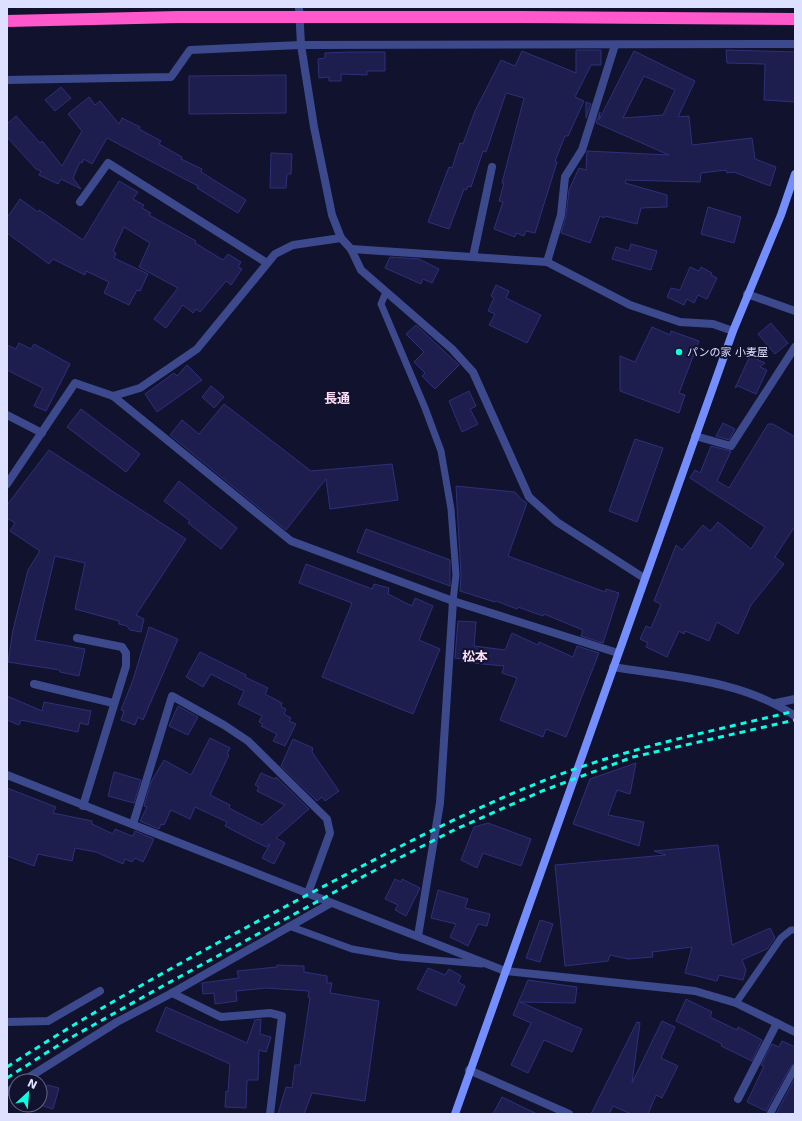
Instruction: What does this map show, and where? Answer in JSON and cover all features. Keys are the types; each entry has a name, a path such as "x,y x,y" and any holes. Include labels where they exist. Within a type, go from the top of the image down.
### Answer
{"highway":[{"path":"7,21 179,17 522,16 795,19"}],"street":[{"path":"299,7 301,45 314,127 332,215 341,238 351,249 361,270 452,349 473,372 529,498 557,522 644,578"},
{"path":"7,80 171,77 190,50 301,45 795,44"},
{"path":"547,262 561,215 565,177 582,150 615,45"},
{"path":"80,202 108,163 267,263"},
{"path":"473,257 492,167"},
{"path":"455,1114 469,1070 695,436 747,294 781,215 795,174"},
{"path":"113,396 140,388 197,349 216,329 275,254 293,245 341,238"},
{"path":"351,249 547,262 630,305 680,322 713,324 733,332"},
{"path":"747,294 795,311"},
{"path":"695,436 731,446 795,347"},
{"path":"7,484 75,382 113,396 291,541 454,601 618,653"},
{"path":"7,416 42,433"},
{"path":"418,936 440,803 454,601"},
{"path":"77,638 122,647 126,653 126,666 113,703 83,806"},
{"path":"613,667 732,687 776,703 795,716"},
{"path":"34,684 113,703"},
{"path":"133,824 172,696 224,725 248,741 327,819 330,833 308,893"},
{"path":"776,703 795,699"},
{"path":"7,775 330,903 505,970 695,991 736,1003 795,1032"},
{"path":"36,1073 117,1022 172,993 330,903"},
{"path":"7,1022 48,1021 100,991"},
{"path":"172,993 221,1017 270,1012 282,1016 270,1114"},
{"path":"738,1099 777,1023"},
{"path":"469,1070 569,1114"}],"lane":[{"path":"386,292 381,304 425,408 441,451 451,509 456,576 454,601"},
{"path":"289,926 352,949 399,957 488,964"},
{"path":"736,1003 781,938 791,930 795,930"},
{"path":"770,1114 795,1068"}],"building":[{"path":"576,50 601,50 601,65 591,65 575,97 584,101 568,136 565,136 555,161 557,162 535,233 526,231 524,236 516,233 515,237 494,229 503,202 499,201 504,183 502,183 524,98 506,93 486,152 483,151 471,187 468,186 466,190 464,189 449,229 428,222 449,167 452,168 460,143 463,144 475,111 501,60 515,66 522,51 576,73"},
{"path":"726,50 795,52 795,102 764,100 765,64 727,63"},
{"path":"634,51 695,81 678,117 689,116 692,145 752,138 755,159 776,167 770,186 734,172 727,173 726,170 701,173 700,182 626,180 625,183 667,195 667,207 641,208 637,224 600,216 590,243 561,233 566,216 569,190 579,168 586,170 587,151 669,155 596,123 600,112 599,120","holes":["644,76 675,90 663,115 623,118"]},
{"path":"385,52 385,71 367,71 367,75 341,74 341,81 329,81 329,77 319,78 318,59 325,58 325,53"},
{"path":"286,75 286,113 189,114 189,76"},
{"path":"61,87 71,98 55,111 45,100"},
{"path":"89,97 95,105 100,101 119,124 122,118 140,127 139,129 161,141 159,144 182,157 181,159 202,169 201,172 246,200 238,213 197,188 198,186 107,138 92,164 84,159 82,163 80,162 73,178 81,189 61,179 58,184 39,175 41,171 36,169 7,137 7,124 16,116 40,143 42,141 62,166 82,131 68,114"},
{"path":"586,102 591,104 586,118"},
{"path":"271,153 292,154 291,174 287,174 286,188 270,188"},
{"path":"119,181 138,192 133,199 144,205 142,208 151,213 149,215 196,241 195,243 223,260 228,254 241,262 238,267 242,269 231,285 226,281 200,312 196,309 193,313 183,305 166,328 154,319 178,288 139,267 150,243 124,227 113,251 116,253 114,258 148,274 140,291 137,290 129,305 104,293 109,282 86,271 85,275 53,259 49,264 7,233 7,218 20,199 83,240"},
{"path":"708,207 741,217 734,243 701,234"},
{"path":"631,244 657,251 651,270 612,259 616,247 629,251"},
{"path":"390,257 419,259 439,269 432,283 423,279 421,284 385,268"},
{"path":"690,267 699,271 701,267 712,273 711,275 717,278 707,299 698,295 694,303 687,299 684,305 667,297 671,288 680,290"},
{"path":"496,285 509,291 506,298 541,315 527,343 489,325 495,314 488,311 494,298 491,296"},
{"path":"771,323 788,343 775,354 758,334"},
{"path":"416,325 459,365 435,389 422,376 425,373 414,362 424,352 406,334"},
{"path":"652,327 670,335 671,331 699,341 679,393 685,395 679,413 620,391 620,356 635,362"},
{"path":"19,343 31,349 34,344 70,364 46,411 34,406 43,388 7,370 7,345 16,349"},
{"path":"750,356 765,363 760,367 767,370 756,394 738,386 735,388"},
{"path":"187,365 202,380 157,412 145,394 174,373 177,376"},
{"path":"211,386 224,397 214,408 202,397"},
{"path":"469,391 476,406 470,409 478,424 462,432 449,401"},
{"path":"224,404 311,471 392,464 398,500 330,509 326,479 286,530 170,435 182,420 199,434"},
{"path":"81,409 140,454 126,472 67,427"},
{"path":"723,423 735,429 729,440 716,436"},
{"path":"768,424 773,424 795,437 795,526 775,557 784,564 751,605 738,634 717,622 709,641 685,631 684,634 679,631 667,657 646,647 648,643 640,639 646,626 651,628 661,604 654,601 676,545 682,550 703,525 710,531 718,522 751,549 765,527 690,478 695,470 700,473 711,446 731,451 717,481 729,488"},
{"path":"635,439 663,448 637,522 609,511"},
{"path":"49,450 186,539 136,615 144,619 141,632 130,630 127,626 119,624 119,621 75,609 85,563 55,556 35,640 85,649 79,676 60,672 60,670 8,662 13,630 28,570 40,551 10,531 15,523 7,518 7,505"},
{"path":"179,481 237,528 221,549 188,523 190,521 164,501"},
{"path":"456,486 515,492 527,503 508,556 605,592 606,589 619,593 603,643 581,636 583,630 544,614 543,616 518,607 517,609 496,601 495,602 460,591 461,575"},
{"path":"366,529 450,560 450,586 357,552"},
{"path":"306,564 372,589 374,584 389,588 388,594 412,606 415,598 433,606 419,640 440,649 413,714 322,677 352,603 299,583"},
{"path":"458,621 476,622 474,646 505,650 512,633 538,645 539,642 573,657 577,646 599,653 566,737 546,729 543,737 500,720 517,678 502,673 504,666 462,662 462,659 455,658"},
{"path":"149,627 178,639 143,720 138,717 135,725 121,720 124,711 121,710 133,680"},
{"path":"200,652 268,688 265,694 282,703 281,707 286,709 284,714 291,718 289,721 296,724 285,746 273,741 277,734 261,726 263,724 259,722 262,716 238,704 244,691 211,674 203,687 186,677"},
{"path":"7,696 42,711 44,702 91,711 88,725 80,723 78,732 21,720 19,725 7,720"},
{"path":"178,706 198,717 188,735 169,726"},
{"path":"210,738 230,748 227,754 229,755 210,795 230,805 229,808 262,825 285,805 257,791 259,787 255,785 261,773 275,779 276,777 309,809 276,838 285,843 274,864 262,858 270,844 266,847 225,826 227,822 195,807 190,819 171,810 164,825 161,824 159,829 140,821 147,807 144,806 151,782 164,760 191,775"},
{"path":"293,739 313,748 312,752 339,791 325,801 322,797 317,801 281,766"},
{"path":"636,763 630,794 617,790 608,815 644,822 639,846 573,824 590,779"},
{"path":"114,772 141,780 134,803 108,796"},
{"path":"7,788 56,807 53,813 92,821 92,824 113,834 115,829 133,836 135,831 154,839 143,862 135,858 132,862 125,859 123,864 96,852 75,848 72,861 38,854 34,866 7,856"},
{"path":"488,823 531,839 521,866 483,853 477,868 461,860 474,827"},
{"path":"718,845 732,945 770,928 775,938 767,949 742,960 746,970 743,980 719,975 717,981 685,973 692,947 652,952 653,957 628,959 610,955 608,961 565,966 555,865 666,855 654,851"},
{"path":"395,879 401,882 402,879 420,888 406,916 395,910 398,905 385,899"},
{"path":"438,890 468,899 465,908 490,914 487,926 478,924 468,946 450,937 456,924 431,918"},
{"path":"540,920 553,924 540,962 526,958"},
{"path":"277,965 304,966 304,972 327,976 327,983 332,983 330,993 379,1001 365,1101 312,1093 304,1114 278,1114 286,1087 292,1088 295,1065 300,1065 310,998 308,997 309,991 266,988 236,991 237,1001 215,1004 214,993 203,994 202,983 239,978 237,971 277,967"},
{"path":"428,968 445,975 449,969 461,976 458,982 465,986 456,1006 417,989"},
{"path":"528,980 577,987 575,1003 520,1002 582,1029 572,1052 544,1040 528,1073 511,1065 531,1023 513,1015"},
{"path":"686,999 712,1012 710,1017 737,1030 738,1027 762,1040 752,1061 676,1021"},
{"path":"166,1007 247,1043 255,1020 261,1019 260,1034 271,1037 266,1052 259,1050 258,1080 247,1080 246,1108 225,1107 226,1091 228,1092 230,1064 156,1031"},
{"path":"662,1021 675,1027 661,1058 678,1066 662,1098 656,1095 648,1114 631,1114 613,1106 609,1114 591,1114 637,1022 640,1023 632,1083"},
{"path":"782,1041 795,1047 795,1063 791,1066 766,1111 747,1102 764,1066 761,1065 772,1044 779,1047"},
{"path":"795,1078 795,1114 776,1114"},
{"path":"48,1085 59,1088 53,1109 48,1107"},
{"path":"502,1097 537,1114 493,1114"}],"railway":[{"path":"7,1067 119,998 195,955 423,835 480,808 538,783 601,760 665,742 795,711"},
{"path":"7,1078 65,1041 161,987 364,876 454,830 542,791 633,757 795,720"}],"place":[{"name":"パンの家 小麦屋","path":"679,352"}],"district":[{"name":"長通","path":"337,398"},
{"name":"松本","path":"475,656"}]}
